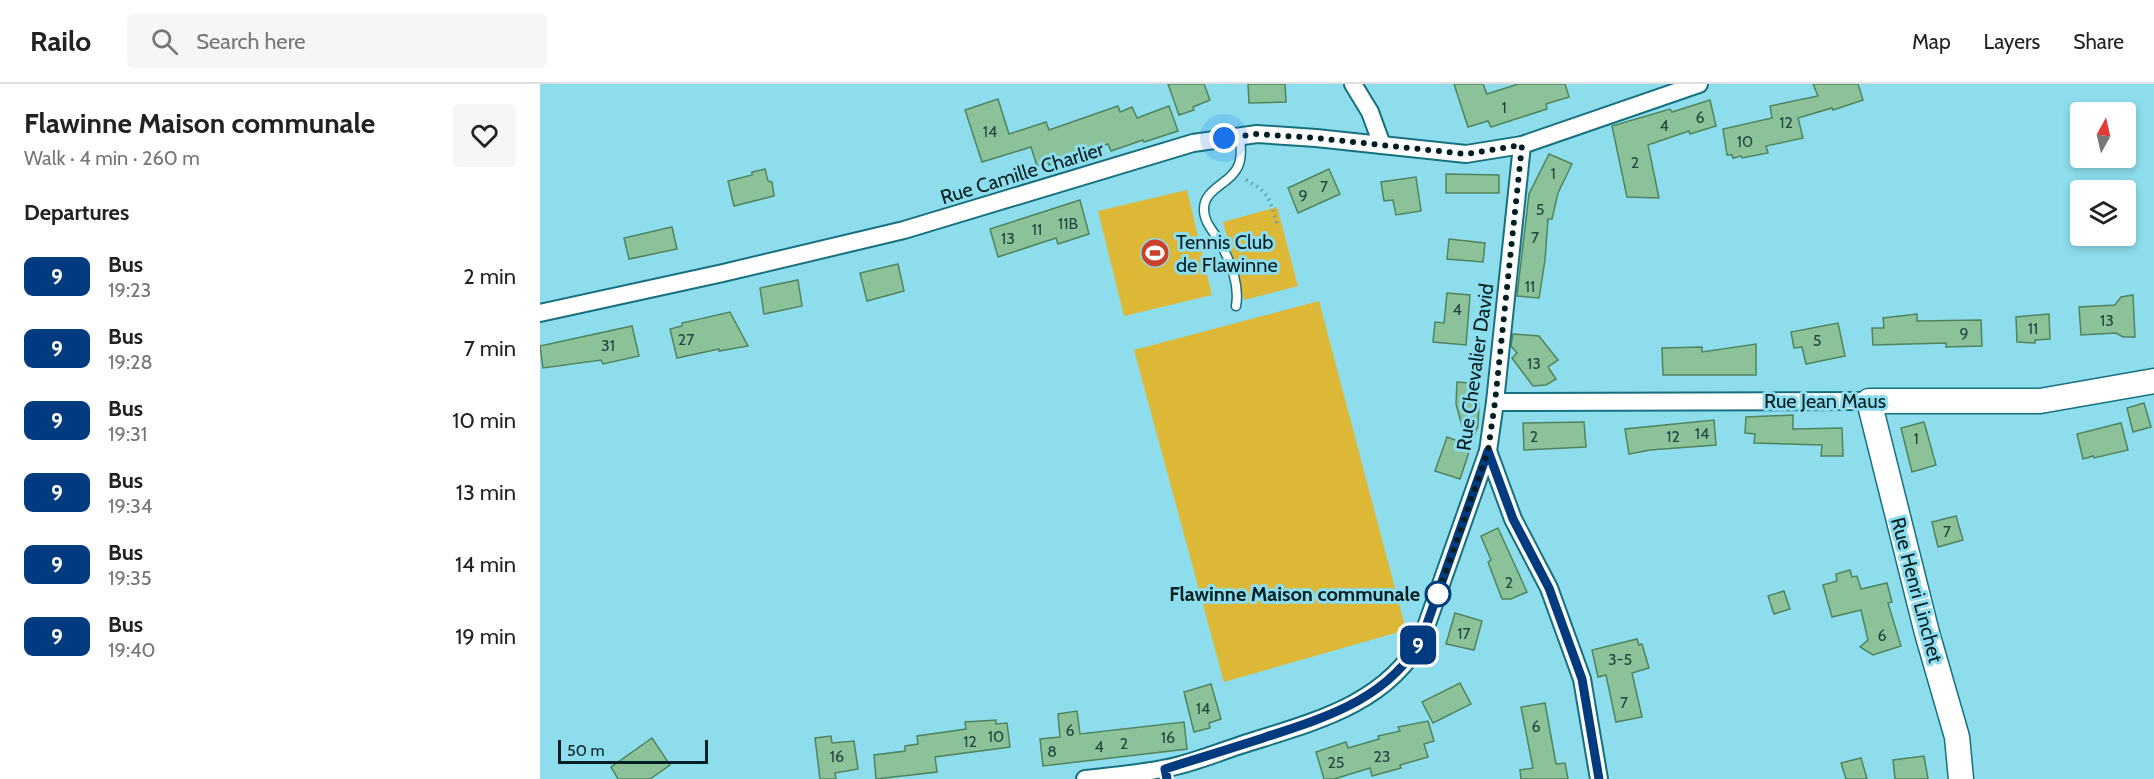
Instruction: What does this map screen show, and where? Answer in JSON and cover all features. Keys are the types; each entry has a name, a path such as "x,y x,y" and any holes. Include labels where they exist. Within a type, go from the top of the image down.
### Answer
{"street":[{"path":"1353,84 1370,112 1382,145"},
{"name":"Rue Camille Charlier","path":"540,313 904,230 1193,143 1257,134 1466,154 1522,145 1699,84"},
{"name":"Rue Chevalier David","path":"1085,779 1166,774 1323,719 1361,700 1412,657 1422,638 1488,451 1522,145"},
{"name":"Rue Jean Maus","path":"1495,402 2040,401 2154,381"},
{"name":"Rue Henri Linchet","path":"1869,400 1927,633 1957,736 1961,779"},
{"path":"1488,451 1513,519 1549,588 1582,679 1599,779"}],"lane":[{"path":"1236,306 1238,294 1227,255 1204,217 1203,206 1209,193 1234,174 1241,155 1240,136"}],"path":[{"path":"1234,174 1263,190 1269,197 1277,224"}],"shaded area":[{"name":"Tennis Club de Flawinne","path":"1187,190 1212,295 1124,316 1098,211"},
{"path":"1277,207 1298,286 1244,300 1223,222"},
{"path":"1319,301 1406,630 1224,682 1134,350"}],"building":[{"path":"1168,84 1204,84 1210,100 1193,107 1194,110 1179,115"},
{"path":"1248,84 1285,84 1286,102 1249,103"},
{"path":"1454,84 1483,84 1487,94 1518,84 1565,84 1569,97 1546,104 1547,109 1491,127 1488,121 1468,127"},
{"path":"1813,84 1858,84 1863,100 1798,118 1803,138 1766,146 1768,153 1742,158 1727,155 1723,129 1772,118 1770,106 1818,96"},
{"path":"998,99 1009,134 1046,122 1049,130 1118,106 1120,112 1132,107 1137,118 1169,106 1178,131 1111,151 1108,144 1049,165 1048,162 1037,166 1031,147 982,162 965,110"},
{"path":"1710,100 1716,126 1690,134 1689,131 1648,145 1659,198 1627,197 1612,126 1670,109 1672,112"},
{"path":"1549,154 1572,164 1558,193 1552,219 1548,219 1539,298 1517,296 1529,194"},
{"path":"765,169 768,181 772,182 774,196 734,206 728,181"},
{"path":"1329,169 1340,194 1298,213 1288,188"},
{"path":"1446,174 1499,175 1499,193 1446,193"},
{"path":"1416,177 1421,211 1396,215 1393,200 1384,201 1381,182"},
{"path":"1080,200 1089,234 1058,244 1056,238 998,257 990,229"},
{"path":"672,227 677,249 629,259 624,238"},
{"path":"1449,239 1485,243 1483,262 1447,259"},
{"path":"898,264 904,291 867,301 860,273"},
{"path":"798,280 802,306 764,314 760,288"},
{"path":"1447,293 1470,295 1466,345 1433,342 1435,322 1444,323"},
{"path":"2133,295 2135,337 2123,337 2116,333 2081,335 2079,307 2115,305 2121,297"},
{"path":"730,312 748,346 719,351 719,349 677,358 670,329 682,326 682,323"},
{"path":"1917,314 1917,321 1981,320 1982,346 1946,347 1946,343 1873,345 1872,328 1884,328 1883,318"},
{"path":"2049,314 2050,339 2035,340 2035,343 2017,342 2016,317"},
{"path":"1838,323 1845,356 1806,364 1802,347 1794,348 1791,332"},
{"path":"632,326 639,356 603,364 601,360 543,368 540,346"},
{"path":"1513,334 1539,336 1558,360 1548,367 1556,379 1546,385 1533,386 1512,358 1517,353 1511,346"},
{"path":"1756,344 1756,375 1663,375 1662,348 1702,347 1702,352"},
{"path":"1457,382 1480,384 1478,425 1460,479 1435,471 1447,437 1467,444 1456,404"},
{"path":"2144,403 2151,427 2133,432 2127,408"},
{"path":"1793,415 1793,429 1842,428 1843,456 1821,456 1822,445 1754,443 1755,434 1745,433 1746,417"},
{"path":"1714,420 1716,445 1650,450 1629,454 1625,429"},
{"path":"1584,422 1586,447 1524,450 1523,423"},
{"path":"1924,422 1936,465 1912,472 1901,428"},
{"path":"2121,423 2128,450 2083,459 2077,434"},
{"path":"1956,516 1963,540 1938,547 1932,522"},
{"path":"1498,528 1527,592 1511,599 1502,599 1488,562 1491,560 1481,536"},
{"path":"1850,570 1852,577 1857,576 1861,589 1887,583 1892,602 1888,603 1901,646 1873,655 1860,647 1868,640 1861,610 1832,617 1823,585 1837,581 1836,574"},
{"path":"1784,591 1790,609 1774,614 1768,596"},
{"path":"1455,613 1482,621 1474,650 1446,644"},
{"path":"1637,639 1639,645 1642,644 1649,668 1632,673 1642,717 1616,722 1606,675 1598,677 1592,650"},
{"path":"1460,683 1471,704 1433,723 1422,702"},
{"path":"1211,684 1221,719 1209,723 1210,728 1194,732 1184,692"},
{"path":"1545,703 1556,764 1565,763 1568,779 1521,779 1520,770 1533,768 1521,707"},
{"path":"1077,711 1080,734 1184,722 1187,749 1043,766 1040,739 1060,737 1058,714"},
{"path":"996,720 996,724 1007,723 1010,747 935,757 937,772 876,779 874,755 905,751 905,746 918,744 917,736 966,729 965,722"},
{"path":"1428,721 1434,741 1424,744 1428,757 1372,776 1370,768 1334,779 1324,779 1316,752 1346,742 1348,748 1379,739 1378,736 1400,731 1398,727"},
{"path":"831,736 832,743 854,741 858,769 835,773 836,779 820,779 815,738"},
{"path":"652,738 670,765 650,779 618,779 611,767"},
{"path":"1924,756 1928,779 1895,779 1893,760"},
{"path":"1861,758 1867,779 1846,779 1841,763"}],"bus line":[{"name":"9","path":"1167,779 1165,769 1323,719 1361,700 1412,657 1422,638 1488,451 1513,519 1549,588 1582,679 1599,779"}],"place":[{"name":"Tennis Club de Flawinne","path":"1155,253"},
{"name":"Flawinne Maison communale","path":"1438,594"}],"route":[{"path":"1224,138 1257,134 1466,154 1522,145 1488,451 1437,597 1438,594"}]}
